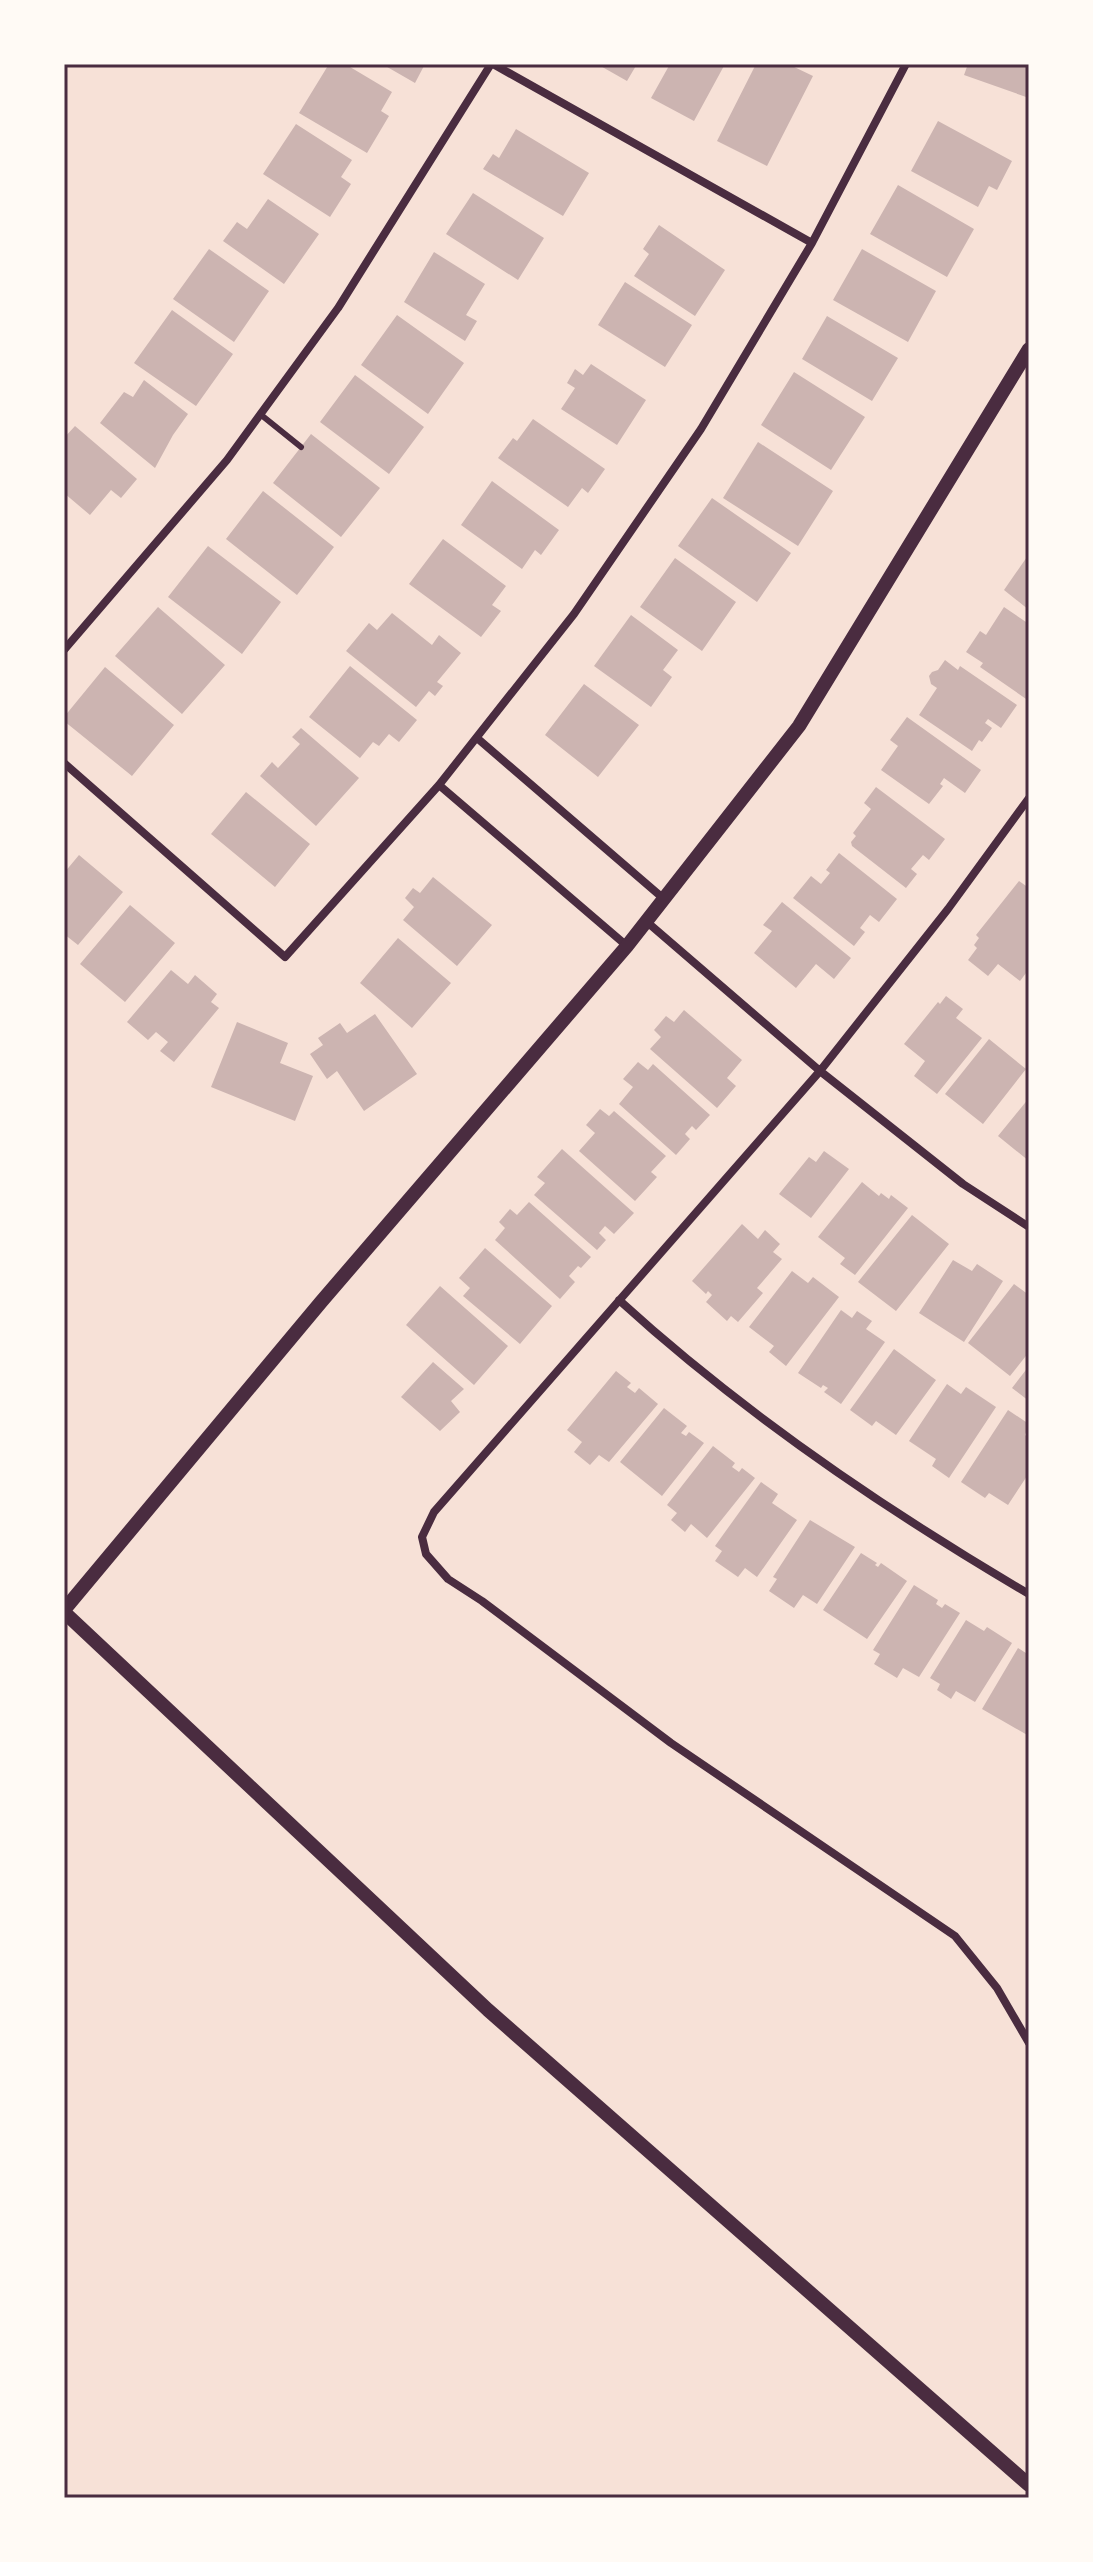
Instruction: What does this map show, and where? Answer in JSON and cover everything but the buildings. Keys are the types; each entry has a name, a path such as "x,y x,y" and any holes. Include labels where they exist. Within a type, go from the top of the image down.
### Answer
{"street":[{"path":"64,650 227,460 338,308 492,64 812,243"},
{"path":"64,763 285,957 439,785 574,614 701,429 812,243 906,64"},
{"path":"1029,349 799,726 647,922 321,1302 64,1611 488,2010 1029,2485"},
{"path":"477,738 665,900"},
{"path":"439,785 627,946"},
{"path":"1029,798 948,909 820,1071 434,1512 422,1537 426,1554 448,1579 671,1743 955,1936 997,1988 1029,2043"},
{"path":"1021,811 1029,818"},
{"path":"647,922 820,1071 963,1184 1029,1227"},
{"path":"619,1300 675,1351 793,1441 960,1554 1029,1594"}],"lane":[{"path":"260,414 301,447"}]}
